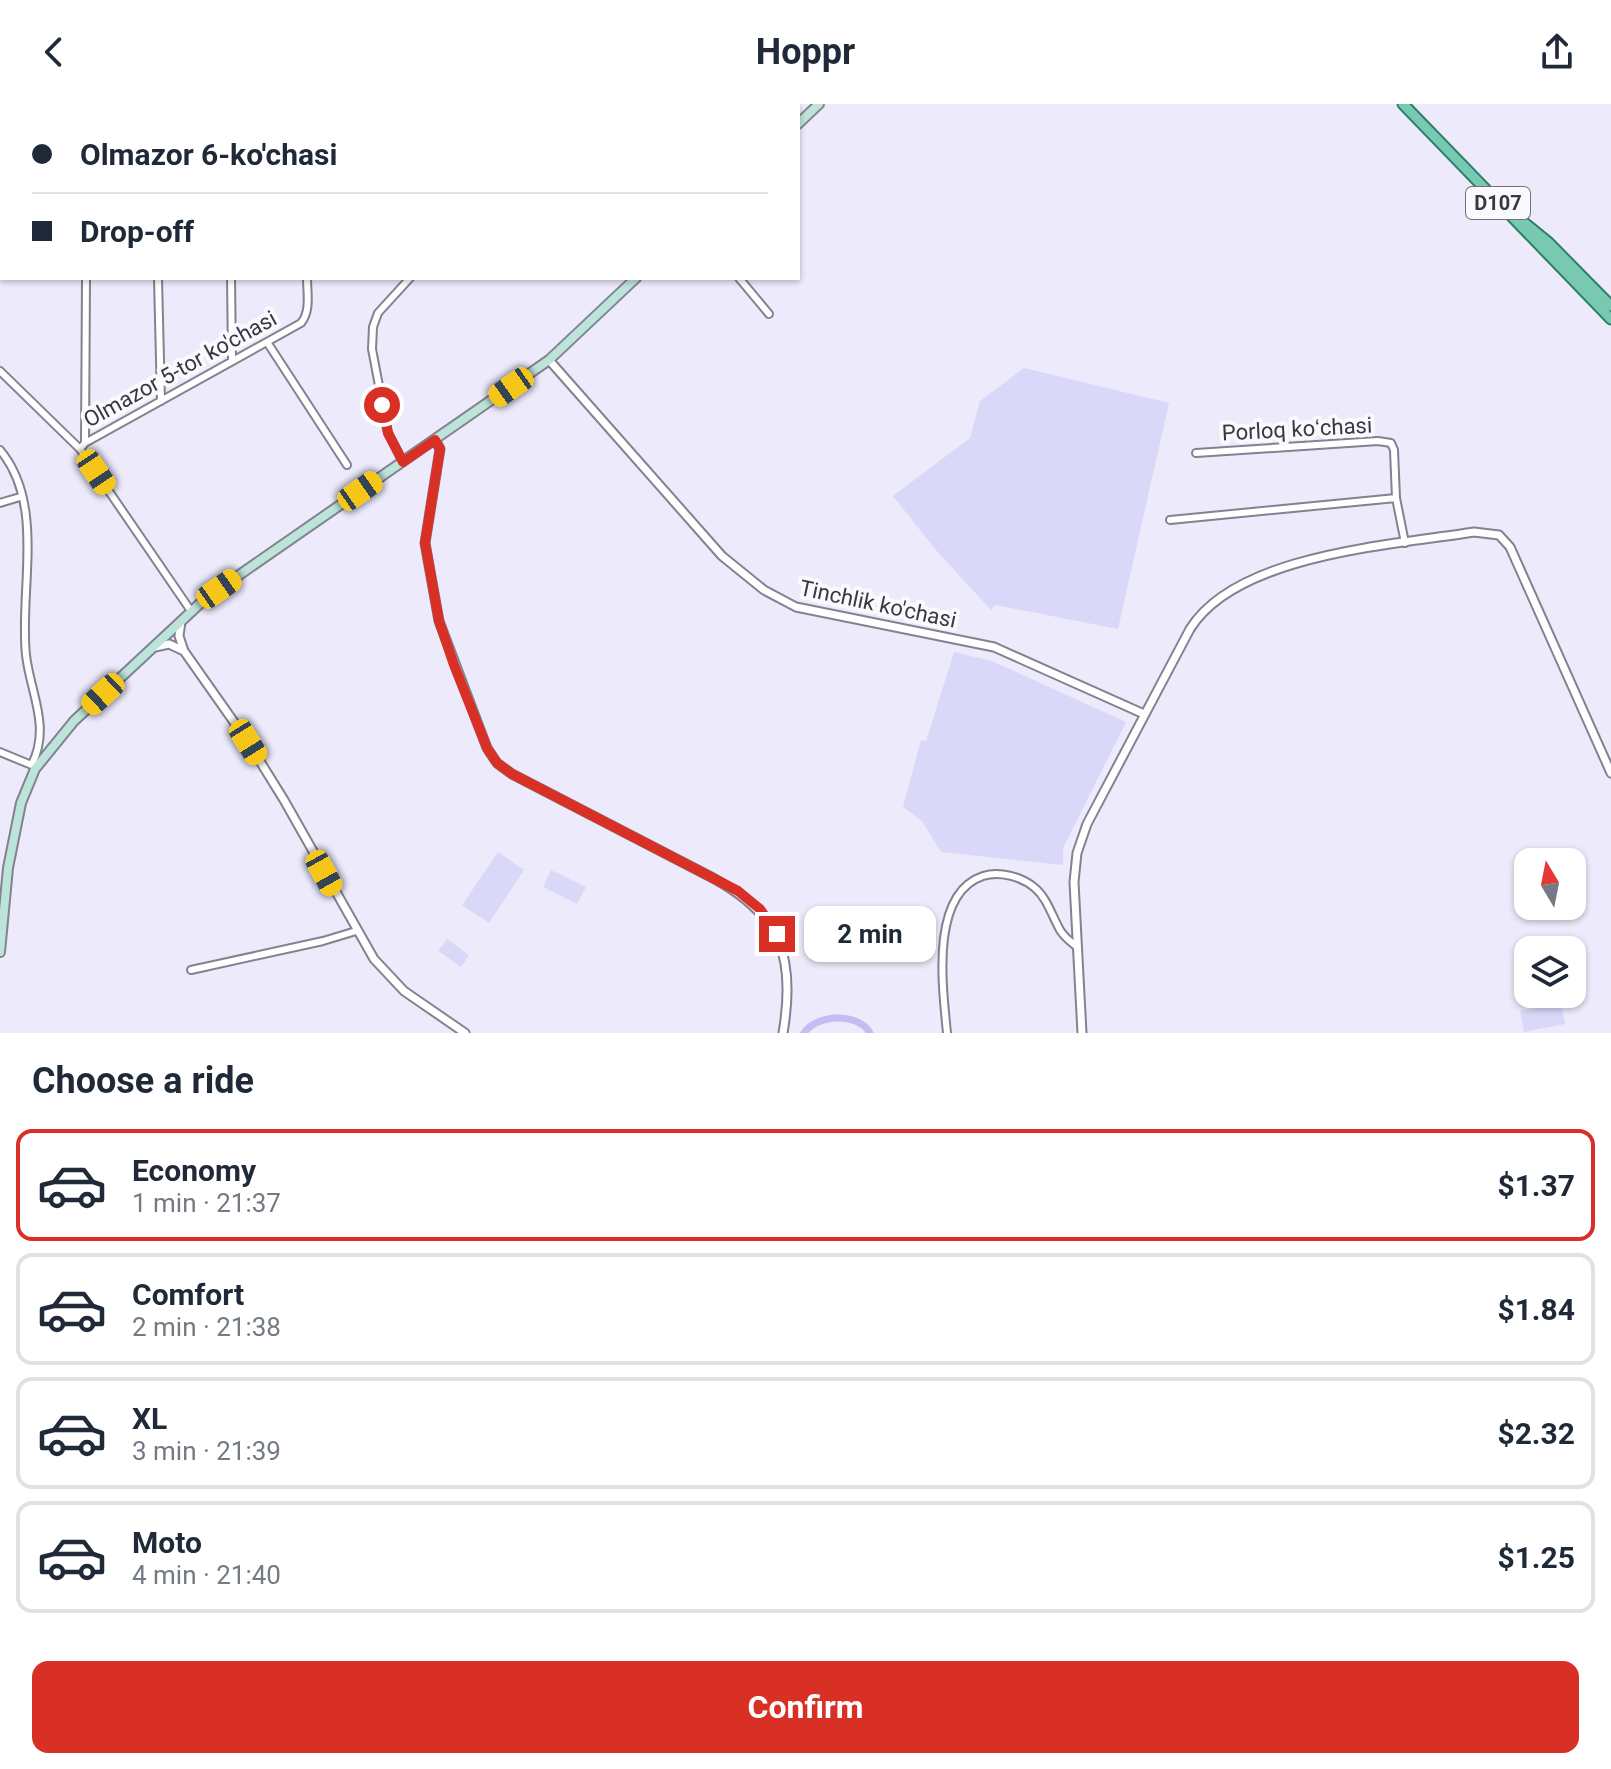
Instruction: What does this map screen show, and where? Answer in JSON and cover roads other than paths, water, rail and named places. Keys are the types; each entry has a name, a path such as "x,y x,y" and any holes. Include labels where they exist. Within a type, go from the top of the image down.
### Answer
{"main road":[{"path":"800,122 819,104"},
{"name":"D107","path":"1403,104 1611,319"},
{"name":"D107","path":"1495,199 1548,242 1611,306"},
{"path":"0,952 13,835 21,803 34,766 74,721 191,611 549,360 634,280"}],"street":[{"path":"82,446 86,280"},
{"path":"158,280 161,401"},
{"path":"231,280 232,360"},
{"name":"Olmazor 5-tor ko'chasi","path":"82,446 301,323 306,317 307,280"},
{"path":"403,462 388,433 372,338 378,313 408,280"},
{"path":"741,280 769,314"},
{"path":"267,342 347,465"},
{"name":"Tinchlik ko'chasi","path":"549,360 722,556 749,580 779,599 815,612 994,647 1144,714"},
{"path":"0,371 82,446 191,611"},
{"path":"435,440 440,449 425,543 426,557 444,640 491,756 512,774 738,891 760,909 777,934 783,961 786,1013 783,1033"},
{"name":"Porloq koʻchasi","path":"1196,453 1378,441 1391,443 1396,498 1405,543"},
{"path":"0,450 12,464 27,536 25,652 39,711 34,766 0,752"},
{"path":"0,503 20,497"},
{"path":"1170,520 1396,498"},
{"path":"1082,1033 1074,882 1077,853 1087,824 1193,624 1222,595 1249,581 1307,559 1488,532 1499,535 1510,547 1611,773"},
{"path":"181,621 179,636 184,651 277,788 374,959 404,991 465,1033"},
{"path":"153,647 169,644 184,651"},
{"path":"947,1033 942,964 944,935 953,903 964,887 975,879 991,874 1009,875 1037,889 1061,933 1077,947"},
{"path":"191,970 356,931"}],"waterway":[{"path":"804,1033 818,1022 837,1018 856,1021 870,1033"}]}
